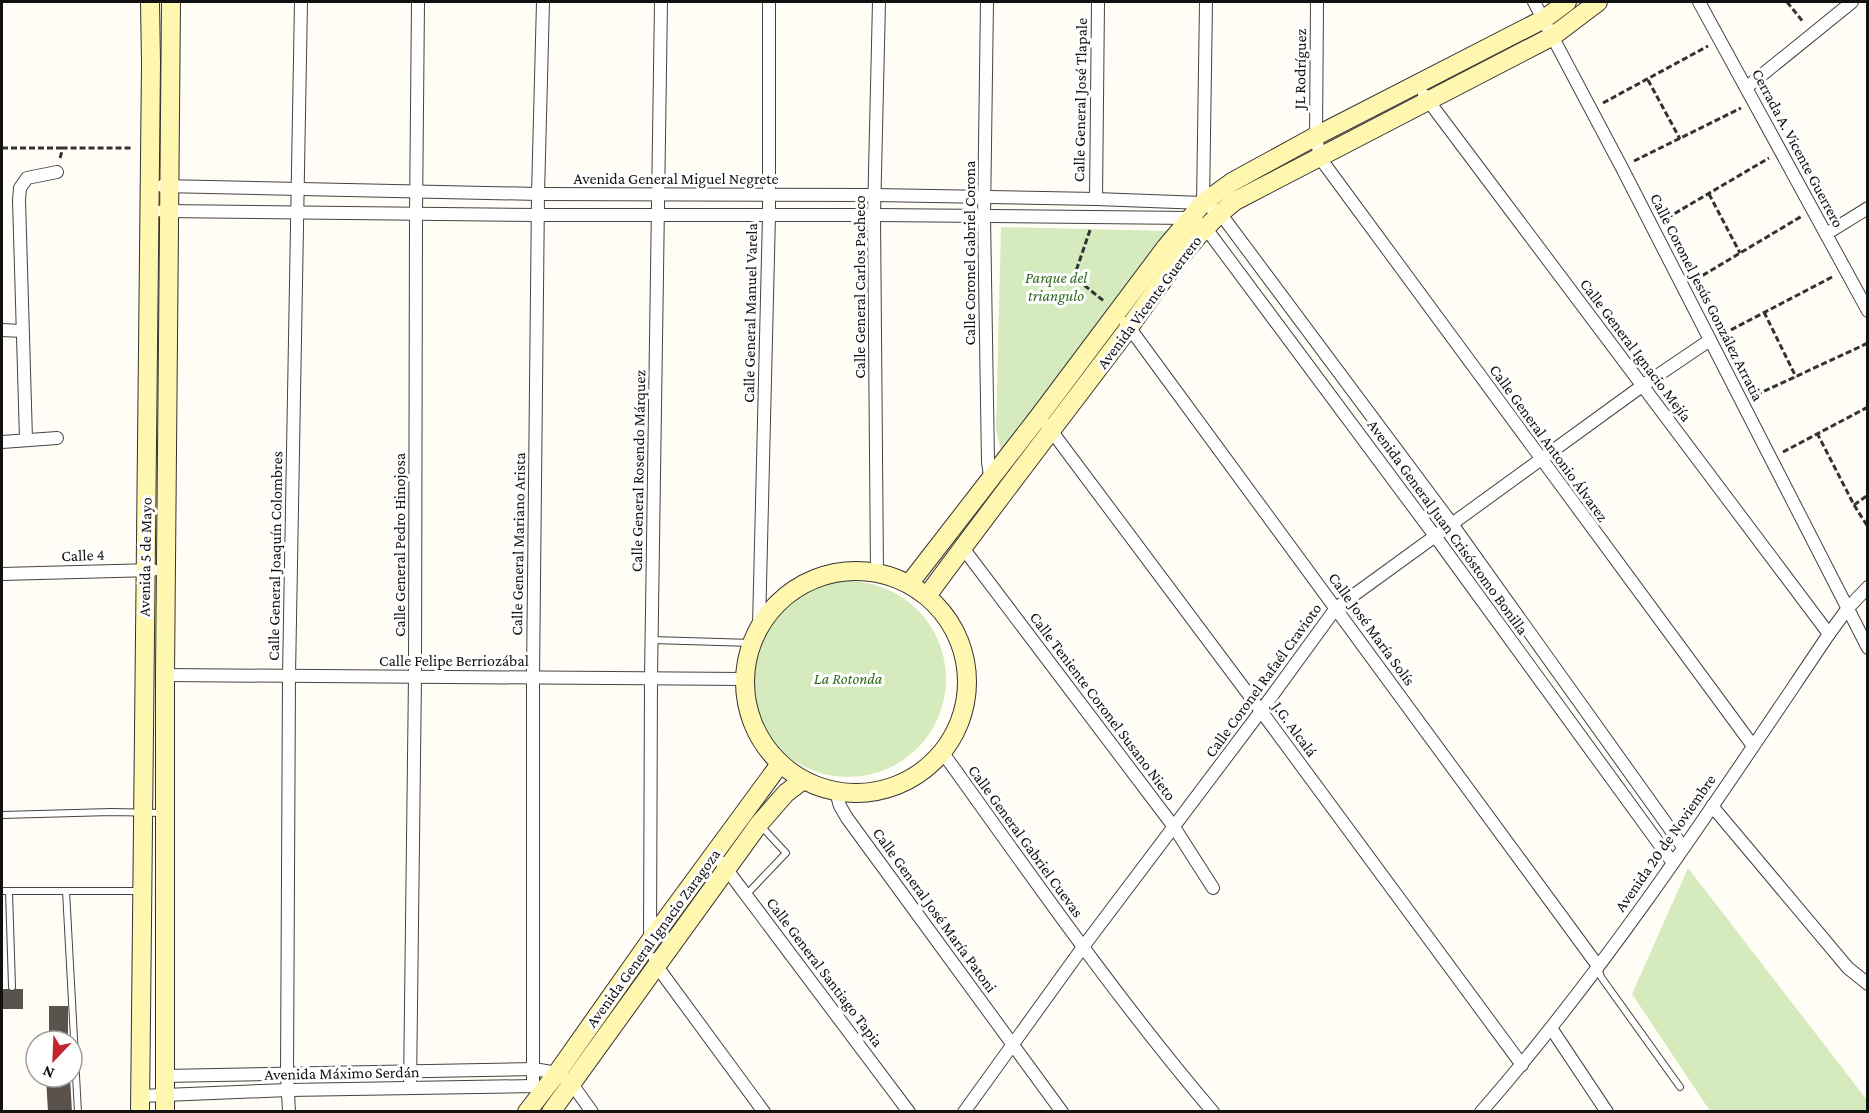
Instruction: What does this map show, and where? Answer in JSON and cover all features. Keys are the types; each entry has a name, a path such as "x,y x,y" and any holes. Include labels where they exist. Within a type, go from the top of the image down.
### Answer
{"main road":[{"name":"Avenida 5 de Mayo","path":"140,1104 150,2"},
{"name":"Avenida 5 de Mayo","path":"164,1103 171,2"},
{"name":"Avenida Vicente Guerrero","path":"909,584 1040,415 1180,256 1198,223 1203,203 1232,182 1316,136 1544,20 1567,2"},
{"name":"Avenida Vicente Guerrero","path":"1198,223 1220,213 1235,201 1430,102 1553,36 1598,2"},
{"path":"151,63 171,62"},
{"name":"Avenida Vicente Guerrero","path":"927,596 1051,431 1124,320"},
{"path":"148,324 168,325"},
{"path":"850,571 878,573 909,584 927,596 947,617 961,643 968,672 966,701 958,729 943,753 926,770 905,782 883,790 860,794 819,788 780,764 764,746 753,725 746,703 744,679 748,652 759,626 776,604 797,587 823,576 850,571"},
{"name":"Avenida General Ignacio Zaragoza","path":"527,1112 538,1088 557,1073 650,941 780,764"},
{"name":"Avenida General Ignacio Zaragoza","path":"559,1108 572,1084 759,824 782,798 803,780"}],"street":[{"name":"Calle General Joaquín Colombres","path":"290,1112 287,1074 290,676 302,2"},
{"name":"Calle General Pedro Hinojosa","path":"410,1088 415,676 418,2"},
{"name":"Calle General Mariano Arista","path":"538,1088 534,1069 533,677 538,194 543,2"},
{"name":"Calle General Rosendo Márquez","path":"656,965 650,941 651,678 661,2"},
{"name":"Calle General Manuel Varela","path":"759,626 769,215 770,2"},
{"name":"Calle General Carlos Pacheco","path":"878,573 874,215 879,2"},
{"name":"Calle Coronel Gabriel Corona","path":"987,2 984,216 988,462 997,502"},
{"name":"Calle General José Tlapale","path":"1096,199 1098,2"},
{"path":"1203,203 1206,2"},
{"name":"JL Rodríguez","path":"1317,2 1316,136 1320,158"},
{"name":"Calle Coronel Jesús González Arratia","path":"1534,2 1622,168 1868,648"},
{"name":"Cerrada A. Vicente Guerrero","path":"1699,2 1868,311"},
{"path":"1746,87 1852,2"},
{"name":"Calle General Ignacio Mejía","path":"1417,85 1829,634"},
{"name":"Calle General Antonio Álvarez","path":"1320,158 1753,746"},
{"path":"26,440 20,188 27,178 57,171"},
{"name":"Avenida General Miguel Negrete","path":"149,186 538,194 875,195 1203,203"},
{"name":"Avenida General Juan Crisóstomo Bonilla","path":"1203,203 1220,213 1452,524 1683,848"},
{"path":"1826,234 1868,208"},
{"path":"148,211 984,216 1198,223"},
{"name":"Avenida General Juan Crisóstomo Bonilla","path":"1198,223 1435,536 1672,863"},
{"name":"Calle José María Solís","path":"1124,320 1598,966"},
{"path":"2,330 22,331"},
{"name":"Calle Coronel Rafaél Cravioto","path":"964,1112 1083,947 1336,608 1642,386 1710,340"},
{"name":"J.G. Alcalá","path":"1040,415 1522,1065"},
{"path":"2,442 57,438"},
{"name":"Calle Teniente Coronel Susano Nieto","path":"963,548 1174,827 1213,888"},
{"name":"Calle 4","path":"2,574 166,570"},
{"name":"Avenida 20 de Noviembre","path":"1481,1112 1522,1065 1598,966 1683,848 1829,634 1868,586"},
{"name":"Calle Felipe Berriozábal","path":"165,675 744,679"},
{"name":"Calle General Gabriel Cuevas","path":"943,753 1083,947 1213,1112"},
{"name":"Calle General José María Patoni","path":"836,792 847,818 1062,1112"},
{"path":"1712,806 1848,968 1868,984"},
{"name":"Calle General Santiago Tapia","path":"714,853 909,1112"},
{"path":"656,965 764,1112"},
{"path":"1551,1028 1608,1112"},
{"name":"Avenida Máximo Serdán","path":"164,1076 534,1069 557,1073"},
{"path":"557,1073 572,1084 592,1112"},
{"path":"538,1088 559,1108"},
{"name":"Avenida Máximo Serdán","path":"140,1104 288,1090 538,1088"}],"lane":[{"path":"652,640 752,644"},
{"path":"2,815 165,813"},
{"path":"746,895 786,853 759,824"},
{"path":"2,891 143,891"},
{"path":"9,891 12,987"},
{"path":"66,891 78,1112"},
{"path":"1598,966 1600,977 1680,1087"}],"path":[{"path":"1787,2 1813,33"},
{"path":"1603,103 1720,39"},
{"path":"1648,80 1680,139"},
{"path":"1622,168 1754,101"},
{"path":"2,148 150,148"},
{"path":"57,171 63,148"},
{"path":"1667,219 1781,150"},
{"path":"1709,194 1740,253"},
{"path":"1683,287 1813,210"},
{"path":"1095,218 1074,277 1124,320"},
{"path":"1710,340 1846,270"},
{"path":"1764,312 1796,377"},
{"path":"1756,395 1868,343"},
{"path":"1772,459 1868,407"},
{"path":"1817,434 1868,527"},
{"path":"1854,505 1868,495"}],"green space":[{"name":"Parque del triangulo","path":"1001,227 1168,231 1002,455 996,430"},
{"name":"La Rotonda","path":"848,581 876,585 894,593 910,603 924,617 942,651 946,679 942,707 934,725 924,741 910,755 876,773 848,777 820,773 802,765 786,755 772,741 754,707 750,679 754,651 762,633 772,617 786,603 820,585"},
{"path":"1688,868 1867,1100 1867,1111 1710,1111 1632,994"}],"building":[{"path":"2,989 23,989 23,1009 2,1009"},
{"path":"49,1006 68,1006 68,1029 49,1029"},
{"path":"47,1089 71,1089 72,1112 48,1112"}]}
